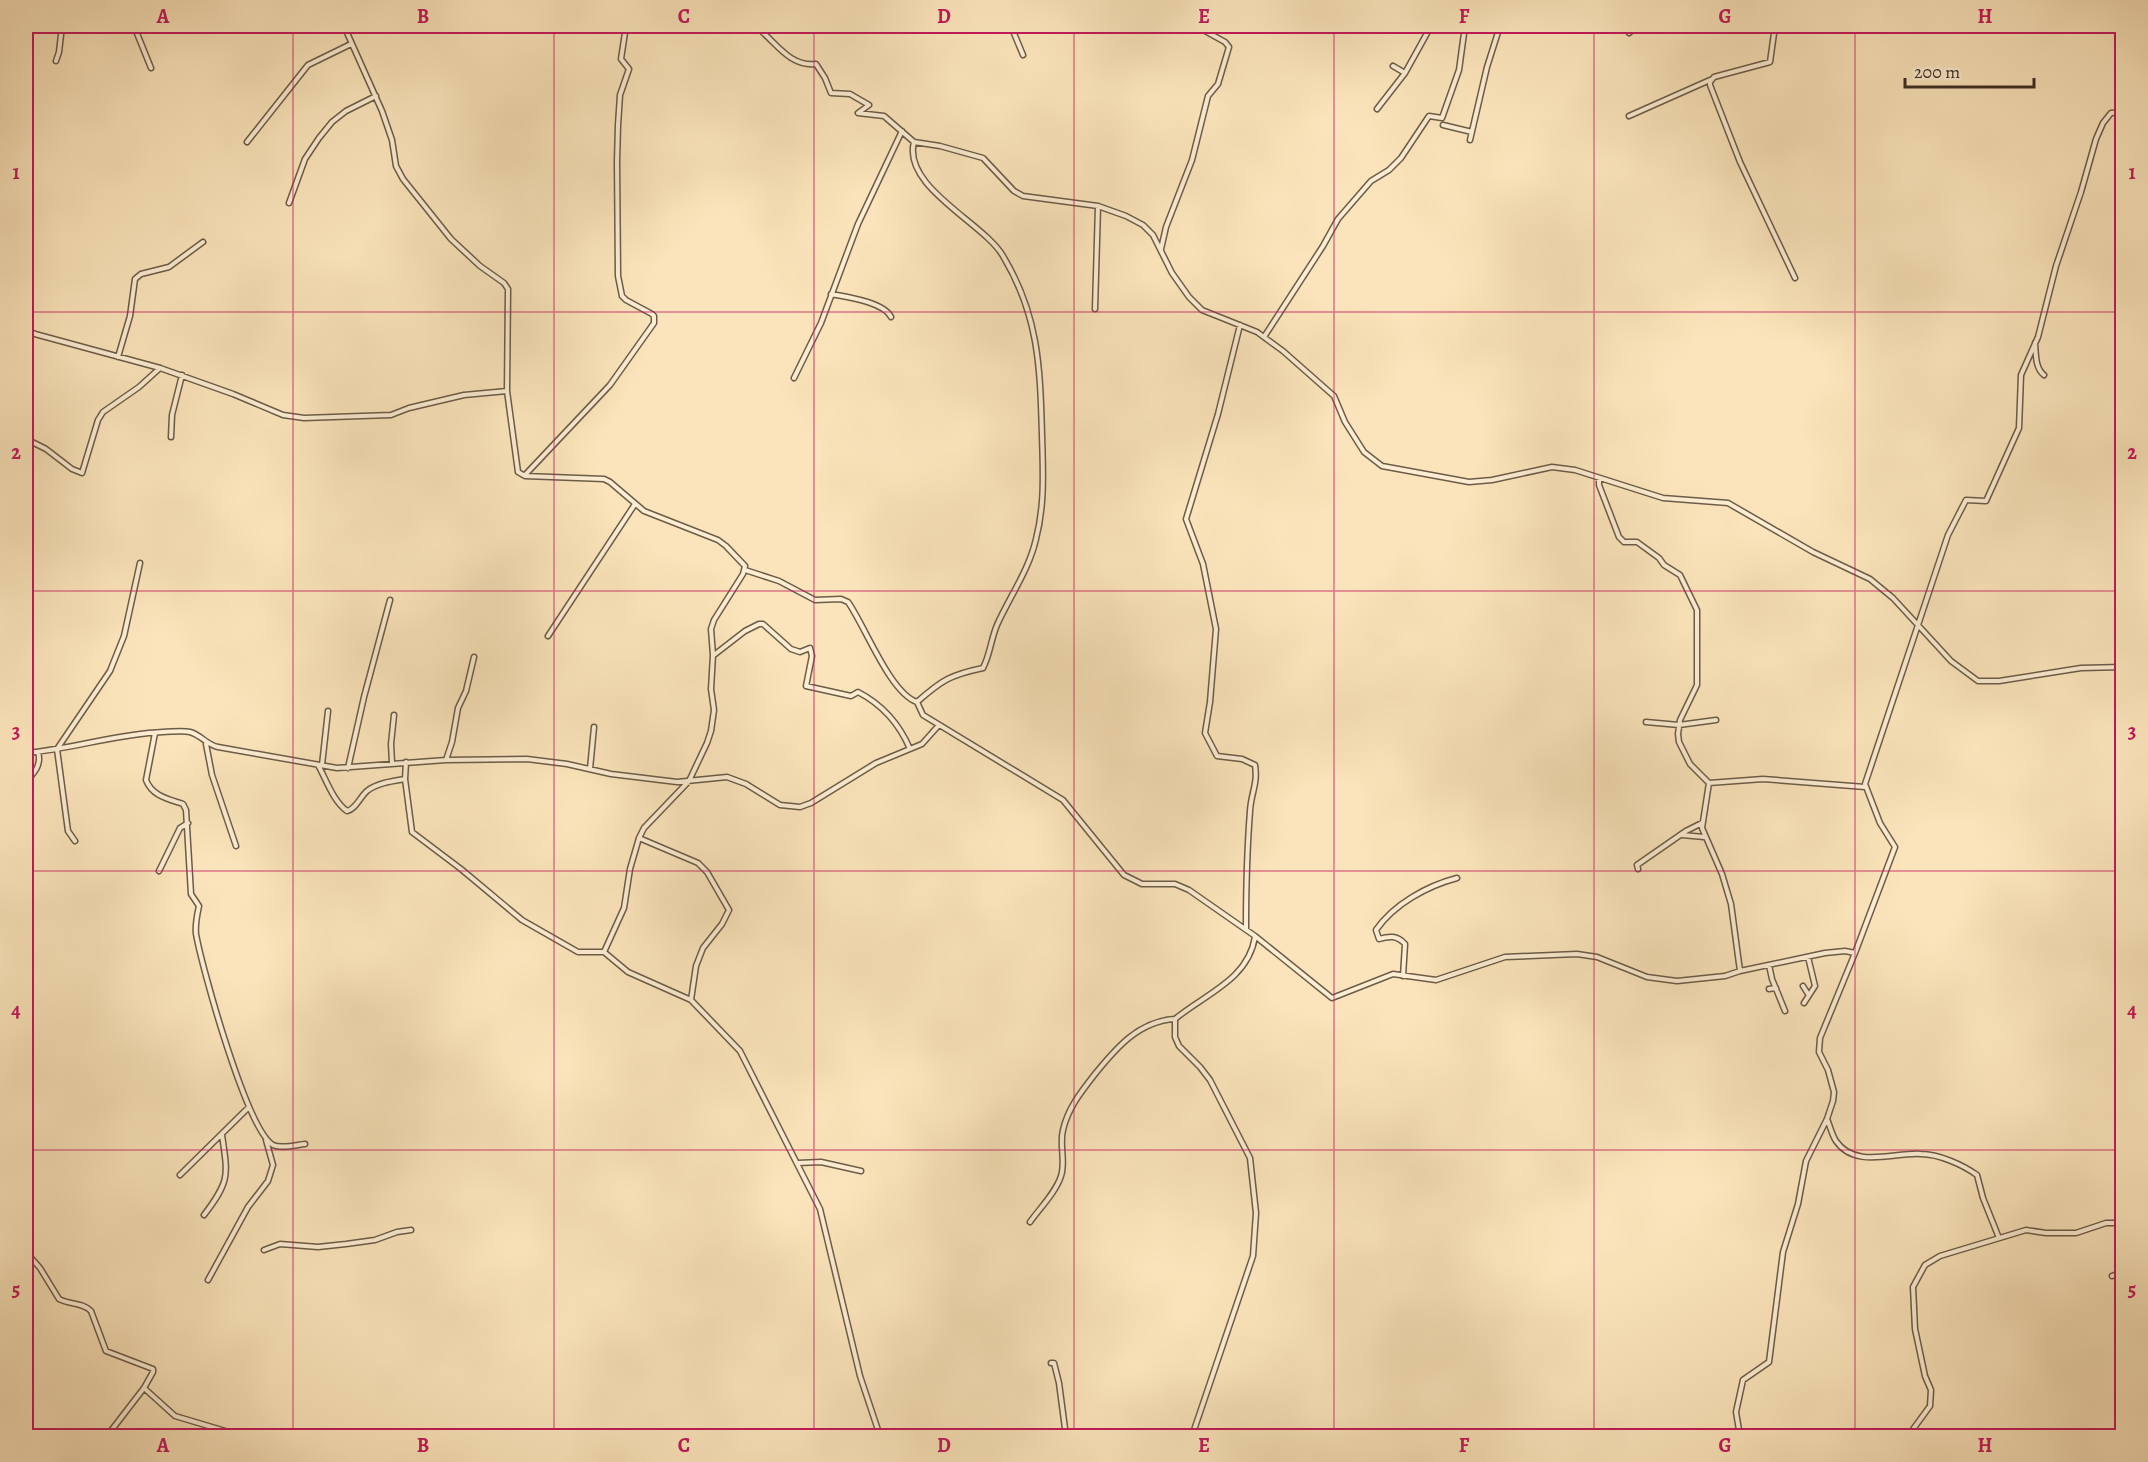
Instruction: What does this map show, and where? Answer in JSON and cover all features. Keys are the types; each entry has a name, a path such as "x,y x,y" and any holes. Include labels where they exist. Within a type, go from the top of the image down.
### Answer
{"street":[{"path":"56,61 62,26"},
{"path":"134,26 151,68"},
{"path":"344,26 361,60 387,125 396,166 409,188 439,226 461,249 507,286 507,392 518,472 525,476 604,478 644,510 718,540 742,562 745,570"},
{"path":"525,476 610,385 654,323 652,314 622,296 618,276 617,161 620,95 629,69 621,59 626,26"},
{"path":"755,26 765,33 784,54 804,65 816,64 831,93 850,94 869,105 858,113 884,116 914,142 979,156 986,160 1014,191 1023,196 1098,206 1143,225 1153,235 1182,289 1202,310 1257,332 1284,351 1334,396 1345,422 1364,452 1382,466 1469,482 1492,480 1552,467 1575,470 1663,498 1728,503 1813,552 1870,579 1893,598 1951,661 1978,681 2000,681 2081,668 2122,667"},
{"path":"1011,26 1023,55"},
{"path":"1160,250 1166,227 1192,160 1208,96 1218,84 1228,47 1225,42 1196,26"},
{"path":"1377,109 1405,72 1431,26"},
{"path":"1264,337 1338,219 1355,197 1371,181 1389,170 1401,158 1429,116 1442,118 1460,70 1465,26"},
{"path":"1470,140 1487,67 1500,26"},
{"path":"1629,33 1637,26"},
{"path":"1629,116 1711,79 1770,62 1775,26"},
{"path":"248,142 308,65 351,44"},
{"path":"1393,66 1405,72"},
{"path":"1711,79 1710,85 1740,162 1795,278"},
{"path":"289,203 305,159 332,122 346,111 376,96"},
{"path":"1740,1437 1736,1412 1743,1380 1769,1362 1783,1252 1798,1204 1806,1161 1827,1119 1834,1092 1828,1070 1819,1052 1820,1038 1855,953 1894,847 1880,823 1865,787 1948,534 1966,500 1986,501 2019,428 2020,375 2035,342 2056,266 2082,192 2096,139 2110,113 2122,112"},
{"path":"1443,125 1472,132"},
{"path":"794,378 821,323 858,224 902,131"},
{"path":"914,142 912,149 914,159 926,182 940,198 1000,251 1026,305 1038,353 1044,489 1036,540 1017,587 997,626 983,668 954,674 917,702"},
{"path":"1095,309 1098,206"},
{"path":"118,357 130,316 135,279 138,276 169,267 203,243"},
{"path":"831,294 886,309 891,317"},
{"path":"1240,325 1218,414 1186,519 1203,564 1216,628 1205,733 1217,756 1242,759 1255,765 1257,778 1251,799 1247,855 1246,930"},
{"path":"26,328 35,334 182,375 283,415 304,418 391,415 409,408 464,395 507,392"},
{"path":"2035,342 2037,362 2044,375"},
{"path":"26,439 46,449 72,469 82,473 98,420 103,412 139,387 160,368"},
{"path":"171,437 172,415 182,375"},
{"path":"1599,478 1599,485 1618,537 1624,542 1637,542 1645,547 1680,576 1697,610 1699,627 1696,685 1679,725 1679,742 1690,764 1709,783 1763,779 1865,787"},
{"path":"548,636 635,504"},
{"path":"57,749 110,671 124,636 140,563"},
{"path":"745,570 779,581 815,600 841,599 848,602 887,670 911,700 917,702 923,715 1063,800 1124,875 1142,884 1175,884 1189,890 1255,936 1332,998 1393,974 1436,980 1505,957 1547,957 1564,954 1597,957 1647,977 1677,981 1725,976 1740,971 1845,951 1855,953"},
{"path":"603,952 624,908 630,869 639,838 644,828 689,782 711,731 714,710 711,689 713,655 711,629 714,620 745,570"},
{"path":"348,768 363,697 390,600"},
{"path":"713,655 745,631 763,624 791,649 800,652 810,648 812,657 806,686 851,696 858,692 874,700 884,708 905,736 910,749"},
{"path":"446,760 458,708 466,691 474,657"},
{"path":"328,711 320,765 333,793 347,811 354,808 372,788 405,779"},
{"path":"392,763 394,715"},
{"path":"1646,722 1679,725 1716,720"},
{"path":"26,753 98,740 155,733 192,732 206,743 225,749 348,768 406,762 527,759 632,777 677,782 727,777 746,784 780,805 800,807 876,762 922,744 939,725"},
{"path":"590,769 594,727"},
{"path":"155,733 146,775 147,784 161,798 183,804 188,823 191,894 199,906 196,934 220,1023 249,1107 265,1136 273,1165 268,1181 248,1207 208,1280"},
{"path":"206,743 212,775 236,846"},
{"path":"57,749 68,831 75,842"},
{"path":"26,782 38,766 40,759 38,752"},
{"path":"406,762 405,779 410,828 415,836 461,869 522,920 578,952 603,952 628,972 691,1000 740,1051 820,1209 860,1376 880,1437"},
{"path":"1709,783 1702,824 1705,838 1722,874 1731,904 1740,971"},
{"path":"159,871 180,828 188,823"},
{"path":"1638,869 1637,865 1681,835 1702,824"},
{"path":"1681,835 1705,838"},
{"path":"639,838 698,862 707,872 729,910 722,924 703,948 696,966 691,1000"},
{"path":"1403,976 1405,944 1401,939 1392,936 1379,939 1376,930 1384,918 1418,894 1440,882 1457,878"},
{"path":"1030,1222 1061,1176 1062,1132 1072,1105 1084,1088 1115,1049 1132,1035 1162,1020 1175,1019 1235,975 1252,951 1255,936"},
{"path":"1804,1003 1815,986 1808,957"},
{"path":"1769,965 1785,1011"},
{"path":"1803,986 1808,994"},
{"path":"1769,989 1776,988"},
{"path":"1175,1019 1175,1037 1179,1046 1210,1080 1250,1158 1256,1212 1253,1256 1192,1437"},
{"path":"180,1175 249,1107"},
{"path":"1827,1119 1836,1142 1850,1153 1868,1157 1922,1153 1963,1165 1977,1176 1999,1238"},
{"path":"204,1215 223,1189 225,1181 226,1162 221,1134"},
{"path":"265,1136 276,1146 305,1144"},
{"path":"798,1163 821,1162 861,1172"},
{"path":"1911,1437 1911,1432 1930,1406 1931,1390 1924,1376 1915,1329 1913,1287 1925,1265 1940,1256 2026,1230 2076,1233 2106,1223 2114,1223 2122,1218"},
{"path":"2114,1223 2117,1223 2122,1234"},
{"path":"264,1250 280,1244 318,1247 346,1244 375,1240 397,1232 411,1230"},
{"path":"26,1252 40,1268 59,1299 88,1307 92,1311 106,1351 153,1369 144,1388 107,1437"},
{"path":"2112,1276 2122,1272"},
{"path":"1051,1363 1054,1363 1059,1383 1066,1437"},
{"path":"144,1388 175,1416 242,1437"}]}
